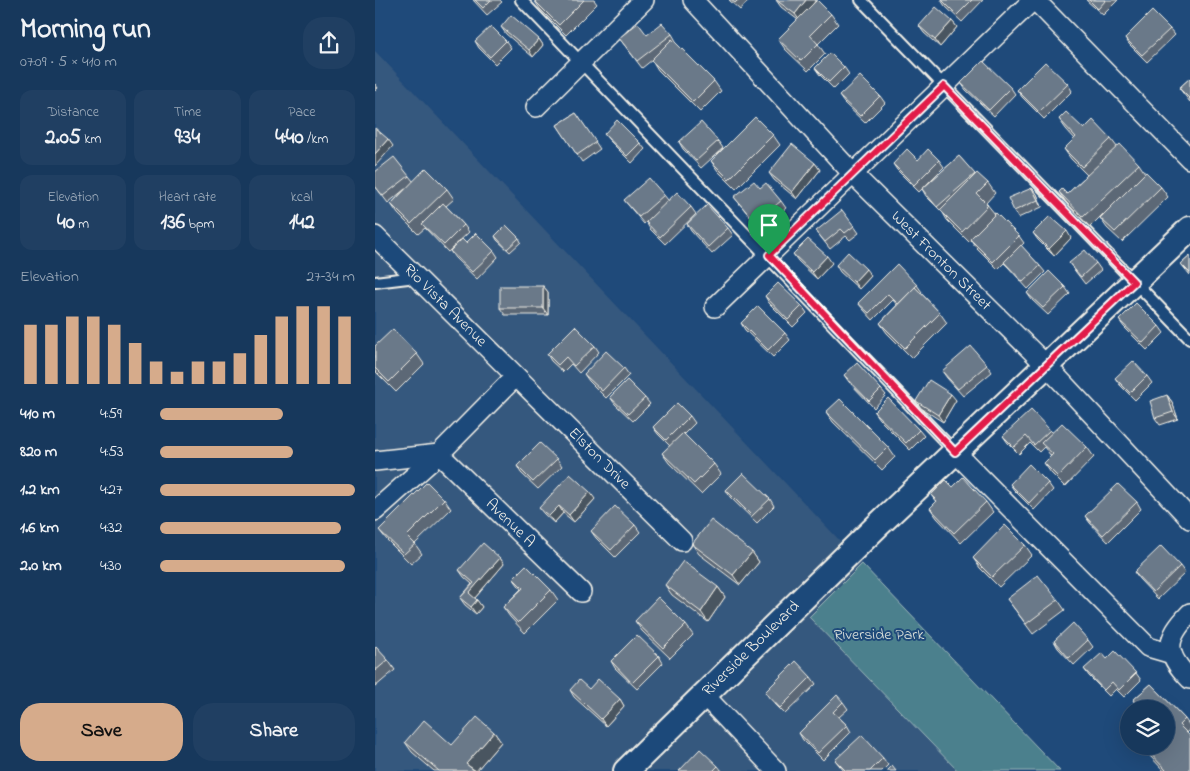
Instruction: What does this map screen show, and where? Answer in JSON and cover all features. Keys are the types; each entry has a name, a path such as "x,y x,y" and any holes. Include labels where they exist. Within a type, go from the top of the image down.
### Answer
{"street":[{"path":"536,106 644,0"},
{"name":"West Fronton Street","path":"693,0 853,174 1046,366 1190,519"},
{"path":"715,307 1034,0 1190,159"},
{"name":"Riverside Boulevard","path":"626,771 877,526 1190,229"},
{"name":"Rio Vista Avenue","path":"375,236 515,377"},
{"path":"375,512 439,454 515,377"},
{"name":"Elston Drive","path":"515,377 682,541"},
{"path":"955,452 1148,647 1172,654"},
{"path":"375,461 439,454"},
{"name":"Avenue A","path":"439,454 581,592"},
{"path":"1190,613 1179,625 1170,644 1175,663 1190,678"},
{"path":"703,695 776,771"}],"lane":[{"path":"521,0 769,255 955,452"},
{"path":"861,0 1190,339"},
{"path":"375,282 416,277"}],"shaded area":[{"path":"375,51 862,564 809,617 958,771 375,771"}],"green space":[{"name":"Riverside Park","path":"862,564 1060,771 958,771 809,617"}],"building":[{"path":"475,0 491,0 483,8"},
{"path":"534,0 584,0 559,25"},
{"path":"776,0 806,0 795,14"},
{"path":"817,0 831,14 810,35 818,44 801,61 778,39"},
{"path":"942,0 972,0 957,15"},
{"path":"1089,0 1106,0 1098,9"},
{"path":"936,7 952,21 935,40 919,26"},
{"path":"1152,11 1170,29 1142,55 1125,38"},
{"path":"511,15 539,39 529,50 501,27"},
{"path":"638,23 647,35 662,23 672,34 637,61 619,38"},
{"path":"491,26 506,41 490,57 475,41"},
{"path":"672,39 714,81 693,102 651,60"},
{"path":"830,53 844,67 829,82 815,68"},
{"path":"983,61 1011,88 989,110 961,83"},
{"path":"1045,62 1068,84 1039,112 1017,90"},
{"path":"860,76 880,96 860,116 839,96"},
{"path":"1190,78 1190,99 1179,88"},
{"path":"1066,112 1084,129 1093,120 1111,139 1082,167 1064,149 1076,137 1059,119"},
{"path":"576,113 596,142 577,155 557,125"},
{"path":"755,117 773,135 729,179 711,161"},
{"path":"617,120 640,143 627,156 604,134"},
{"path":"701,122 718,141 696,161 679,142"},
{"path":"375,128 388,139 375,154"},
{"path":"792,144 815,163 792,192 769,173"},
{"path":"1120,144 1139,164 1083,217 1059,192 1062,189 1067,194"},
{"path":"907,149 918,160 928,149 939,160 914,185 893,164"},
{"path":"959,156 975,174 937,207 922,189"},
{"path":"394,157 409,176 383,196 375,186 375,172"},
{"path":"426,168 447,189 411,224 391,204"},
{"path":"1146,172 1161,187 1115,232 1100,218"},
{"path":"977,173 988,183 977,194 988,205 962,232 940,210"},
{"path":"649,178 664,195 639,217 624,200"},
{"path":"754,181 760,188 766,183 781,201 755,222 734,197"},
{"path":"1032,188 1038,200 1014,211 1008,198"},
{"path":"677,192 691,207 660,237 646,222"},
{"path":"443,203 464,225 444,245 422,224"},
{"path":"707,205 728,228 708,247 687,224"},
{"path":"842,210 854,226 845,233 841,229 825,242 816,231"},
{"path":"996,213 1019,236 993,262 970,239"},
{"path":"1050,216 1067,231 1049,249 1033,233"},
{"path":"506,225 519,238 507,249 495,236"},
{"path":"476,233 494,251 472,272 450,251 462,239 466,243"},
{"path":"808,239 827,256 812,272 793,254"},
{"path":"1021,245 1040,266 1023,282 1004,262"},
{"path":"1085,250 1096,263 1081,277 1069,263"},
{"path":"848,252 866,269 854,282 836,265"},
{"path":"1190,256 1190,273 1181,264"},
{"path":"897,264 917,285 898,304 888,294 869,313 858,303"},
{"path":"1049,271 1065,287 1043,308 1027,293"},
{"path":"778,283 802,306 788,320 765,296"},
{"path":"500,286 543,286 543,308 500,308"},
{"path":"915,287 940,313 905,348 880,323"},
{"path":"1136,303 1159,326 1143,343 1119,320"},
{"path":"758,306 785,333 768,350 741,323"},
{"path":"575,326 595,346 574,366 566,357 558,365 547,354"},
{"path":"393,329 417,354 389,382 375,368 375,346"},
{"path":"971,346 987,365 958,389 942,371"},
{"path":"606,351 624,368 602,391 584,374"},
{"path":"1133,361 1147,376 1130,393 1115,378"},
{"path":"857,363 881,389 869,401 844,375"},
{"path":"627,380 645,398 628,414 610,397"},
{"path":"929,380 951,394 938,415 916,401"},
{"path":"1167,395 1173,412 1155,418 1150,401"},
{"path":"888,398 919,430 906,443 874,412"},
{"path":"840,399 888,447 875,460 826,412"},
{"path":"677,403 690,416 666,440 653,427"},
{"path":"1031,410 1050,430 1034,445 1026,436 1014,447 1003,436"},
{"path":"1062,423 1087,447 1058,477 1044,463 1053,454 1041,443"},
{"path":"683,433 714,464 694,484 662,453"},
{"path":"540,443 557,459 533,482 517,466"},
{"path":"1029,464 1048,483 1029,503 1010,484"},
{"path":"743,473 770,499 752,516 726,490"},
{"path":"570,474 590,492 569,515 559,506 549,516 539,508"},
{"path":"963,477 986,502 954,533 930,508 937,501 931,495 946,480 953,487"},
{"path":"427,482 444,499 407,536 415,544 404,554 379,530"},
{"path":"1118,484 1137,502 1103,535 1085,516"},
{"path":"615,506 635,525 611,550 591,531"},
{"path":"711,520 752,552 733,575 692,544"},
{"path":"1005,525 1025,545 992,577 973,558"},
{"path":"483,543 500,558 469,593 477,600 471,607 460,598 474,583 459,570"},
{"path":"1161,546 1180,566 1153,592 1134,572"},
{"path":"683,561 718,587 701,612 665,585"},
{"path":"526,565 551,590 518,623 503,607 523,588 513,578"},
{"path":"1038,575 1058,600 1026,624 1007,599"},
{"path":"658,597 686,625 663,648 635,621"},
{"path":"1073,623 1088,640 1069,658 1054,641"},
{"path":"637,635 659,656 632,683 611,661"},
{"path":"375,648 388,660 375,671"},
{"path":"1115,651 1136,673 1119,690 1112,682 1104,690 1084,669 1102,653 1107,659"},
{"path":"796,661 811,677 780,708 765,692"},
{"path":"598,679 620,699 601,719 570,690 579,680 589,689"},
{"path":"1151,684 1167,700 1133,700"},
{"path":"837,695 843,702 833,712 847,725 818,753 799,733"},
{"path":"1175,709 1185,719 1179,725 1190,736 1190,771 1167,771 1152,755 1175,755"},
{"path":"477,717 494,732 466,764 475,771 439,771 405,742 424,720 452,745"},
{"path":"862,735 883,758 870,771 846,771 835,760"},
{"path":"700,749 718,766 713,771 679,771"},
{"path":"892,766 896,771 887,771"}],"route":[{"path":"944,86 1134,282 955,452 769,255 944,86"}]}
